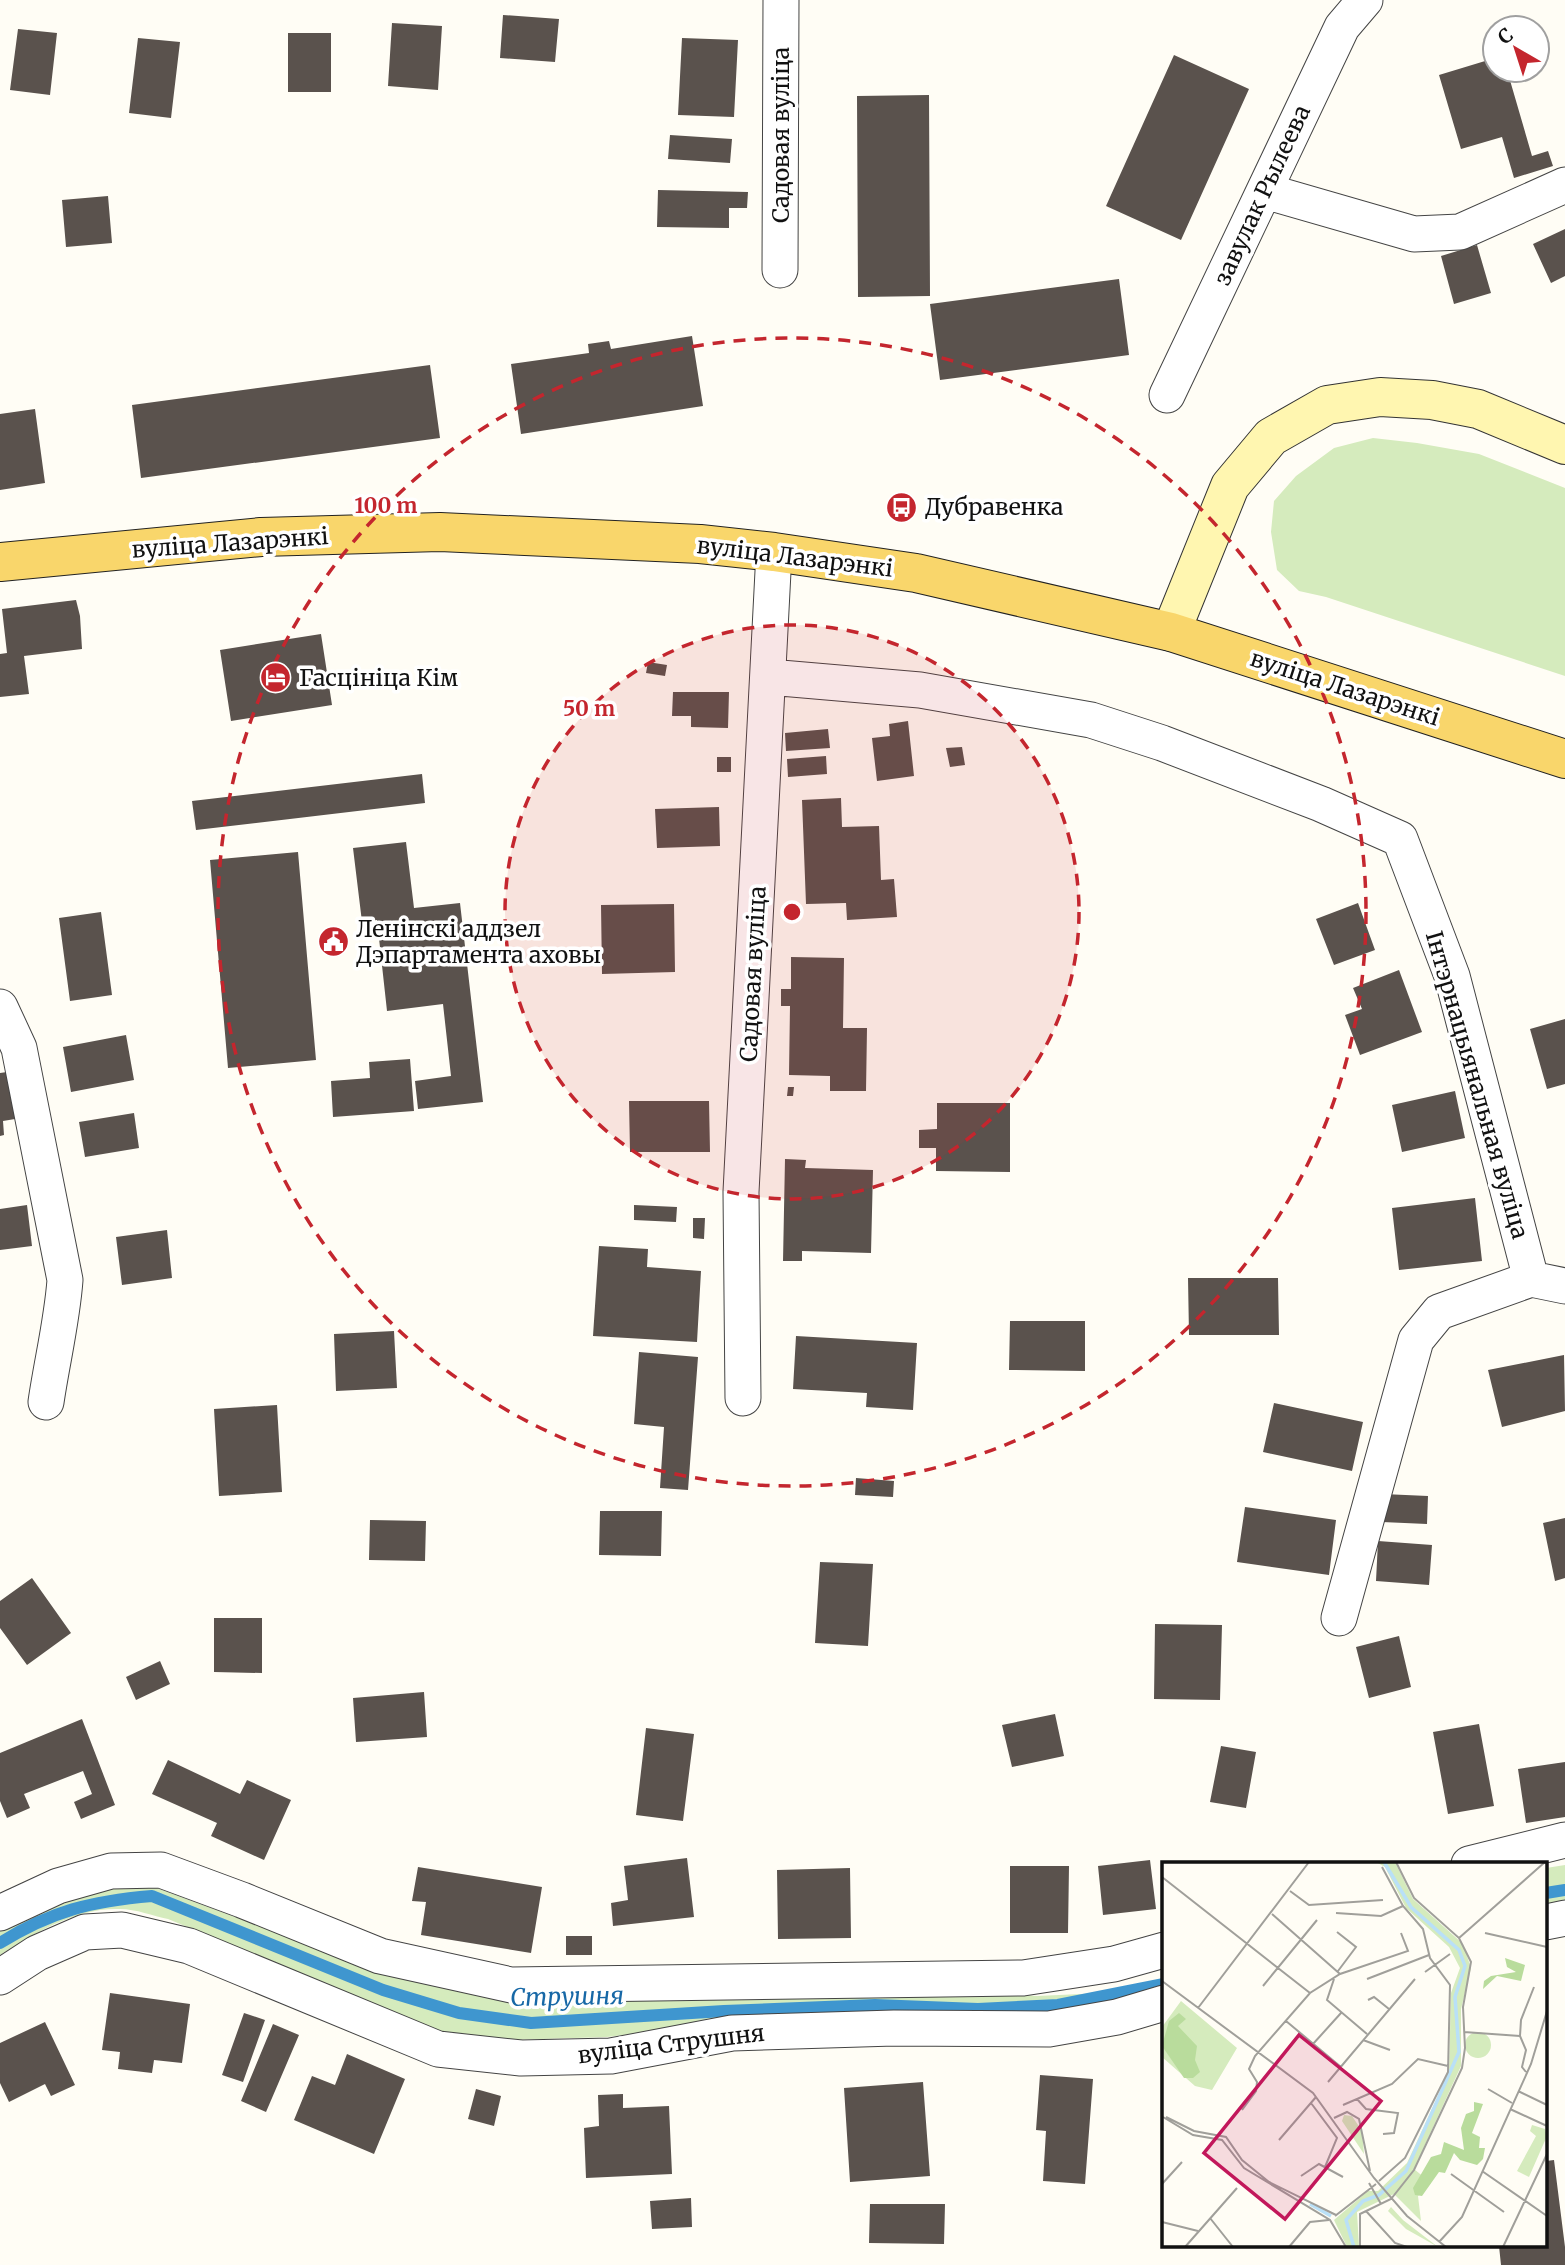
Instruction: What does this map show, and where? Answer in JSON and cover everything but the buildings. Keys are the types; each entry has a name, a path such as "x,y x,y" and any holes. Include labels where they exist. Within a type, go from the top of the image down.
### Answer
{"main road":[{"name":"вуліца Лазарэнкі","path":"0,562 261,537 440,532 700,544 774,552 916,573 1171,632 1565,759"}],"street":[{"name":"Садовая вуліца","path":"780,270 781,0"},
{"name":"завулак Рылеева","path":"1167,395 1342,27 1365,0"},
{"path":"1265,191 1414,234 1460,232 1565,185"},
{"path":"1171,632 1230,486 1271,436 1327,405 1380,397 1432,400 1478,409 1565,445"},
{"name":"Садовая вуліца","path":"743,1398 741,1192 774,552"},
{"name":"Інтэрнацыянальная вуліца","path":"769,677 920,690 1091,720 1162,743 1321,804 1400,839 1452,976 1531,1279"},
{"path":"0,1007 19,1048 65,1280 63,1313 53,1353 46,1402"},
{"path":"1339,1618 1416,1340 1439,1312 1531,1279 1565,1286"},
{"path":"1477,1862 1565,1840"},
{"path":"0,1913 58,1886 111,1871 161,1870 380,1956 511,1985 1023,1978 1114,1964 1162,1951"},
{"name":"вуліца Струшня","path":"0,1977 37,1953 85,1932 122,1930 190,1946 438,2049 521,2059 611,2056 732,2033 894,2028 1049,2029 1117,2017 1162,2004"}],"green space":[{"path":"1373,438 1479,454 1565,488 1565,676 1326,597 1299,591 1277,570 1271,532 1274,501 1296,476 1334,448"},
{"path":"1565,1865 1565,1902 1548,1905 1548,1868"},
{"path":"114,1882 143,1883 304,1942 589,2001 735,2000 945,1992 1037,1996 1103,1993 1162,1978 1162,1989 1060,2012 746,2020 607,2037 510,2040 449,2035 168,1919 132,1910 104,1910 73,1917 42,1930 0,1955 0,1928"}],"waterway":[{"name":"Струшня","path":"1548,1893 1565,1890"},
{"name":"Струшня","path":"0,1943 37,1923 73,1909 152,1896 383,1990 459,2013 531,2023 875,2005 978,2009 1058,2005 1162,1984"}],"place":[{"name":"Дубравенка","path":"902,507"},
{"name":"Гасцініца Кім","path":"276,678"},
{"name":"Ленінскі аддзел Дэпартамента аховы","path":"333,942"}]}
